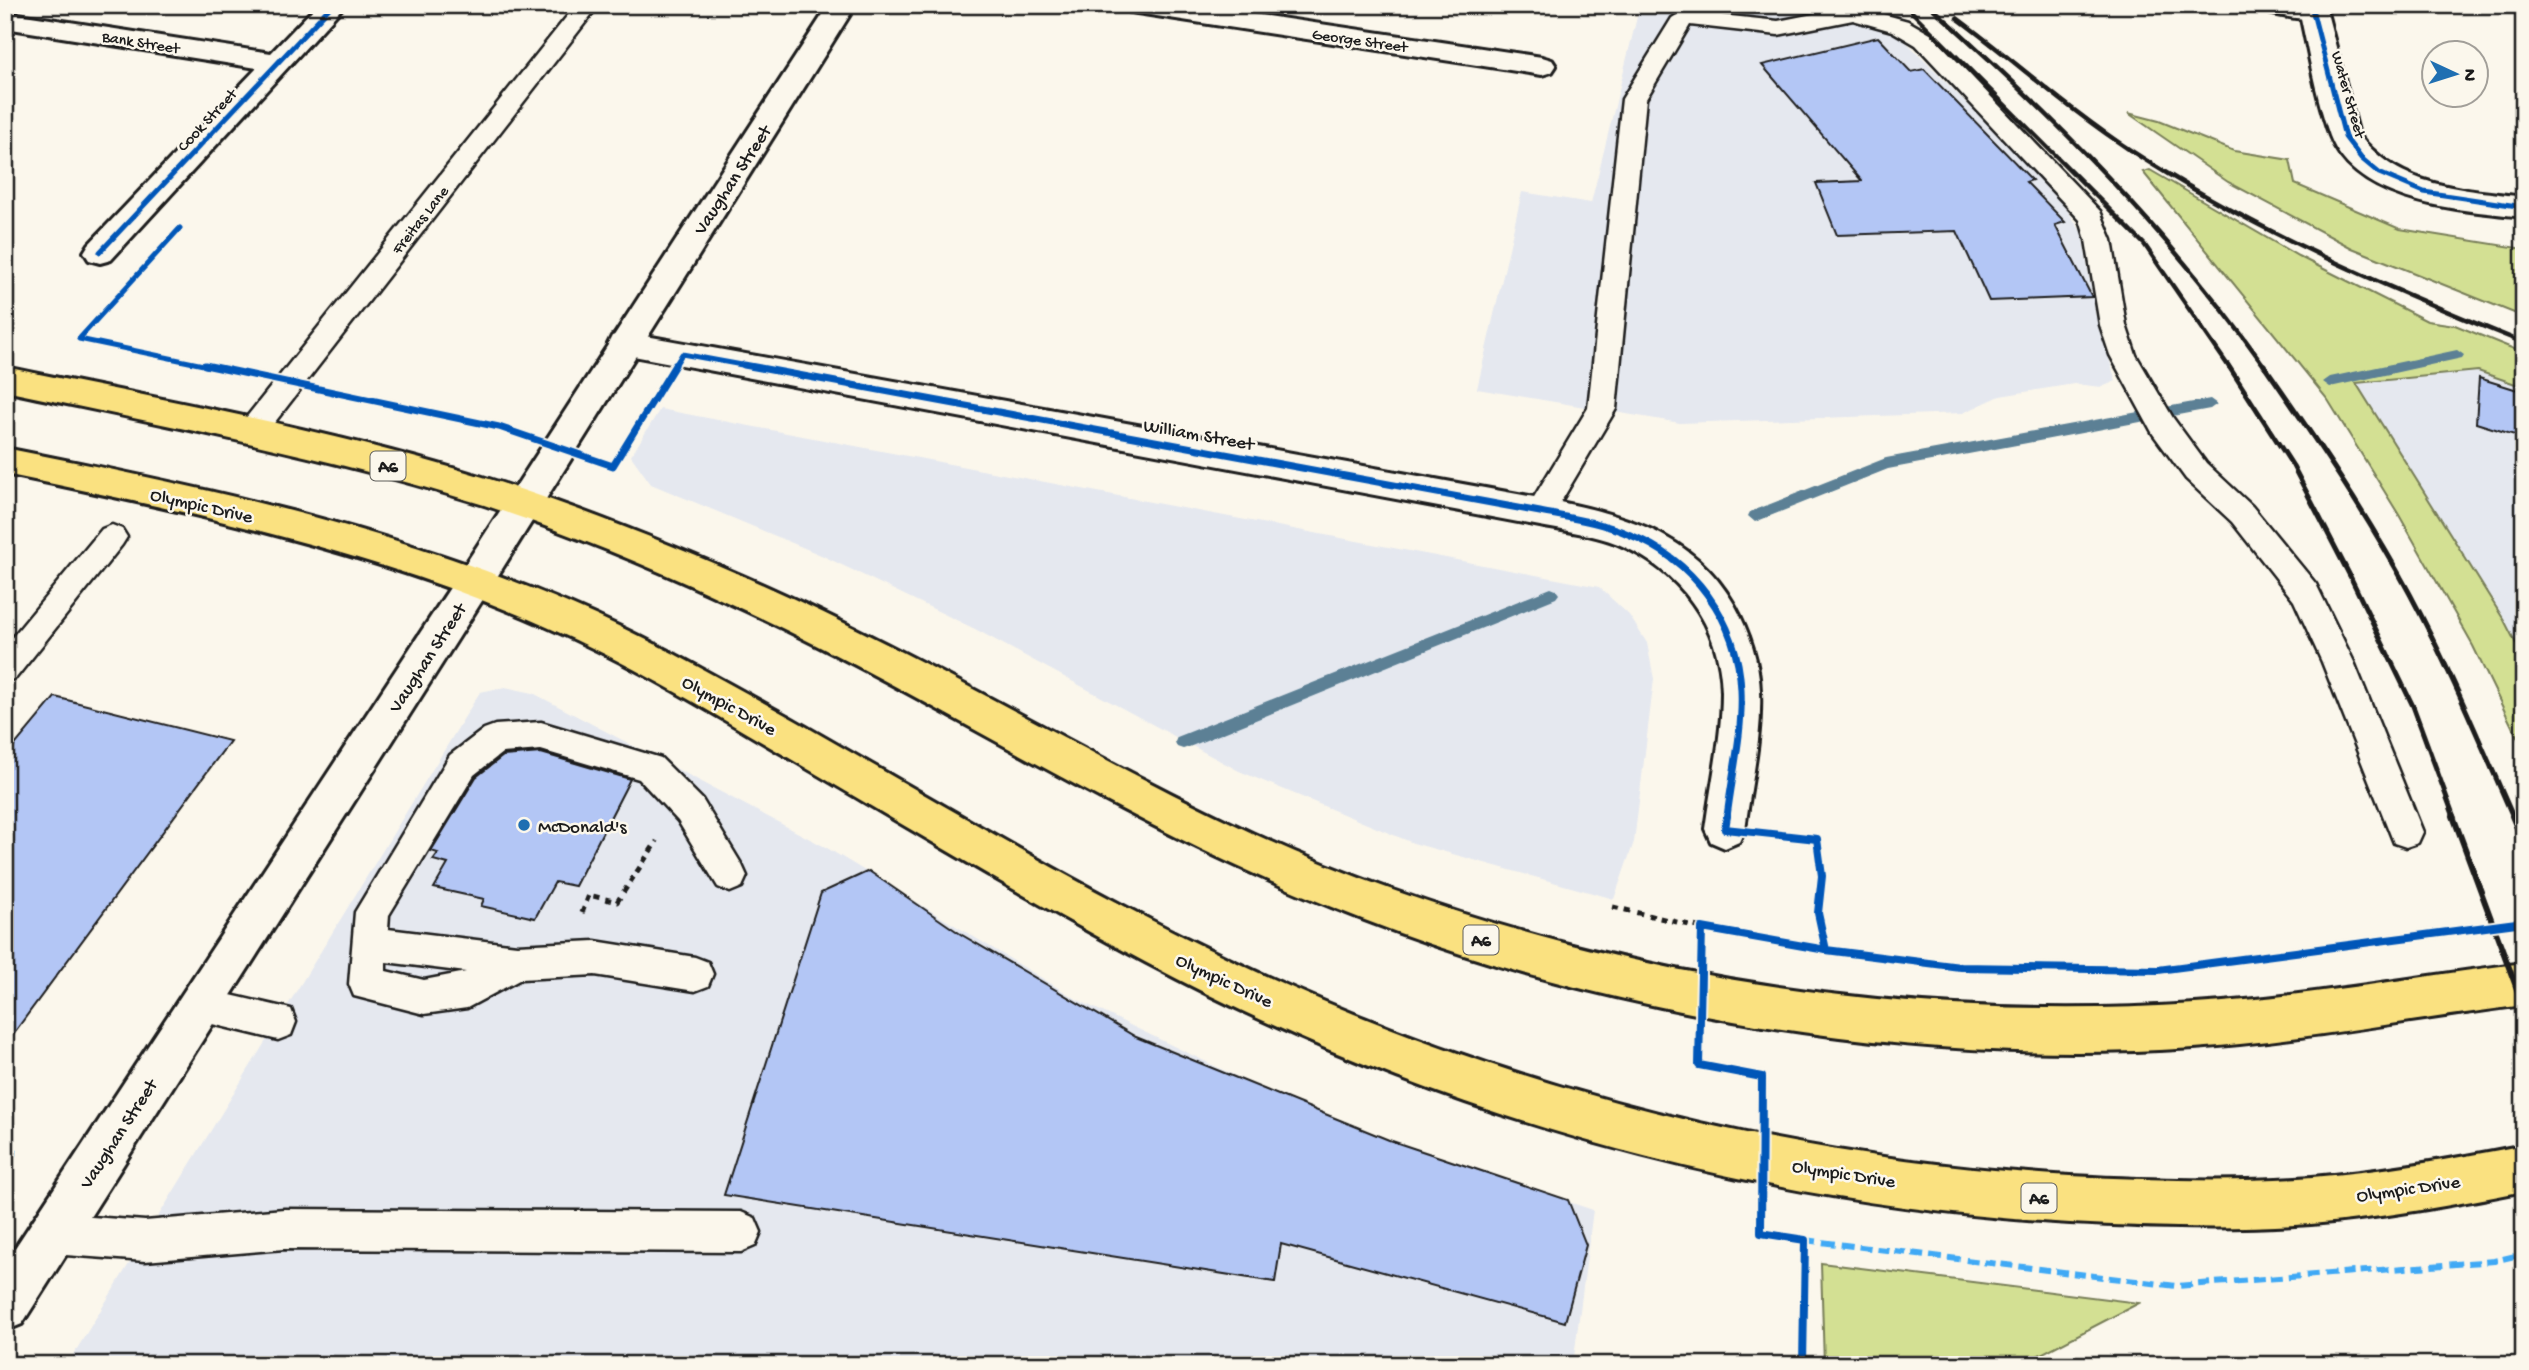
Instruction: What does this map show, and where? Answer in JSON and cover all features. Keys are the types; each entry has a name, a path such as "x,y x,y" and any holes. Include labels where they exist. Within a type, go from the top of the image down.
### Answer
{"highway":[{"name":"A6","path":"5,379 251,432 449,481 590,529 734,589 910,674 1233,844 1374,902 1487,942 1620,976 1806,1010 1909,1022 2091,1029 2187,1027 2287,1018 2524,984"},
{"name":"Olympic Drive","path":"5,461 307,528 474,582 559,615 691,681 1173,954 1398,1056 1560,1112 1663,1138 1838,1172 1982,1193 2087,1202 2290,1202 2380,1193 2524,1168"}],"street":[{"name":"Cook Street","path":"100,252 332,5"},
{"name":"Vaughan Street","path":"5,1307 843,5"},
{"name":"George Street","path":"1137,5 1542,66"},
{"path":"2270,5 2312,8"},
{"name":"Water Street","path":"2312,8 2345,137 2355,155 2373,171 2422,193 2524,207"},
{"name":"Bank Street","path":"5,20 277,63"},
{"name":"William Street","path":"624,344 1540,512 1596,523 1643,540 1696,580 1717,604 1737,654 1741,692 1725,828"}],"lane":[{"name":"Freitas Lane","path":"251,432 588,5"},
{"path":"1540,512 1602,409 1634,99 1683,18 1778,28 1854,13 1892,23 1924,40 2091,216 2099,240 2113,325 2123,355 2164,426 2196,471 2242,514 2305,593 2338,662 2406,832"},
{"path":"5,669 112,537"},
{"path":"517,962 467,991 424,997 367,984 372,912 462,765 495,739 541,736 649,768 690,810 730,876"},
{"path":"370,943 517,962 595,958 695,974"},
{"path":"200,1006 278,1022"},
{"path":"52,1234 145,1241 284,1229 555,1233 741,1232"}],"path":[{"path":"586,903 589,895 617,902 649,848 690,810"},
{"path":"1725,828 1817,839 1822,876 1818,913 1826,950"},
{"path":"1613,907 1716,930"},
{"path":"1812,948 1839,952"},
{"path":"1699,1065 1762,1077"}],"shaded area":[{"path":"1640,5 1870,5 2059,197 2082,233 2096,317 2116,381 2102,387 2074,384 2000,396 1963,413 1680,423 1477,389 1522,192 1591,203"},
{"path":"2478,371 2524,387 2524,659 2504,620 2356,383"},
{"path":"660,409 1599,587 1629,615 1647,643 1654,679 1634,842 1614,899 1413,843 1239,771 975,629 821,555 651,484 631,456"},
{"path":"505,687 533,693 827,848 1078,1000 1331,1122 1593,1210 1573,1365 67,1365 480,692"}],"green space":[{"path":"2128,113 2159,121 2234,151 2290,160 2295,184 2400,229 2524,249 2524,317 2352,248 2228,182"},
{"path":"2150,170 2298,256 2427,321 2455,325 2524,353 2524,387 2478,371 2356,383 2504,620 2524,659 2524,751 2473,646 2399,515 2328,400 2143,172"},
{"path":"1821,1263 2139,1303 2020,1365 1824,1365"}],"building":[{"path":"1878,37 1911,72 1924,69 2032,180 2026,182 2065,222 2055,225 2092,297 1989,301 1957,231 1837,235 1816,183 1862,181 1762,65"},
{"path":"2479,378 2524,392 2524,438 2476,423"},
{"path":"55,697 230,741 5,1045 5,757"},
{"name":"McDonald's","path":"541,753 630,779 575,886 555,882 535,918 481,906 484,899 434,888 448,864 433,860 438,853 431,851 476,777 503,756"},
{"path":"869,871 962,935 1136,1037 1389,1140 1568,1200 1586,1245 1565,1322 1281,1244 1275,1282 724,1195 821,893"}],"waterway":[{"path":"2330,382 2457,355"},
{"path":"1755,516 1886,464 2210,404"},
{"path":"1183,742 1551,594"}],"railway":[{"path":"1905,5 2144,244 2229,367"},
{"path":"1929,5 2020,89 2108,177 2190,269 2265,367"},
{"path":"1957,18 2085,119 2176,179 2322,256 2524,343"},
{"path":"2228,365 2293,466 2350,576 2413,706 2454,817"},
{"path":"2264,365 2322,449 2394,564 2451,677 2513,817"},
{"path":"2453,816 2524,1008"},
{"path":"2512,816 2524,844"}],"marked path":[{"path":"5,1150 17,1153"},
{"path":"1805,1240 2176,1286 2494,1261 2524,1254"}],"cycle path":[{"path":"100,252 332,5"},
{"path":"2311,5 2345,137 2361,158 2379,173 2424,192 2449,198 2524,207"},
{"path":"180,228 79,339 499,427 613,466 682,354 1540,512 1631,534 1664,552 1682,566 1699,583 1724,622 1739,666 1741,690 1738,740 1725,829 1817,839 1822,876 1818,913 1826,950"},
{"path":"1803,1365 1805,1240 1761,1233 1762,1077 1699,1065 1702,928 1826,950 1960,967 2158,970 2524,922"}],"place":[{"name":"McDonald's","path":"524,825"}]}
